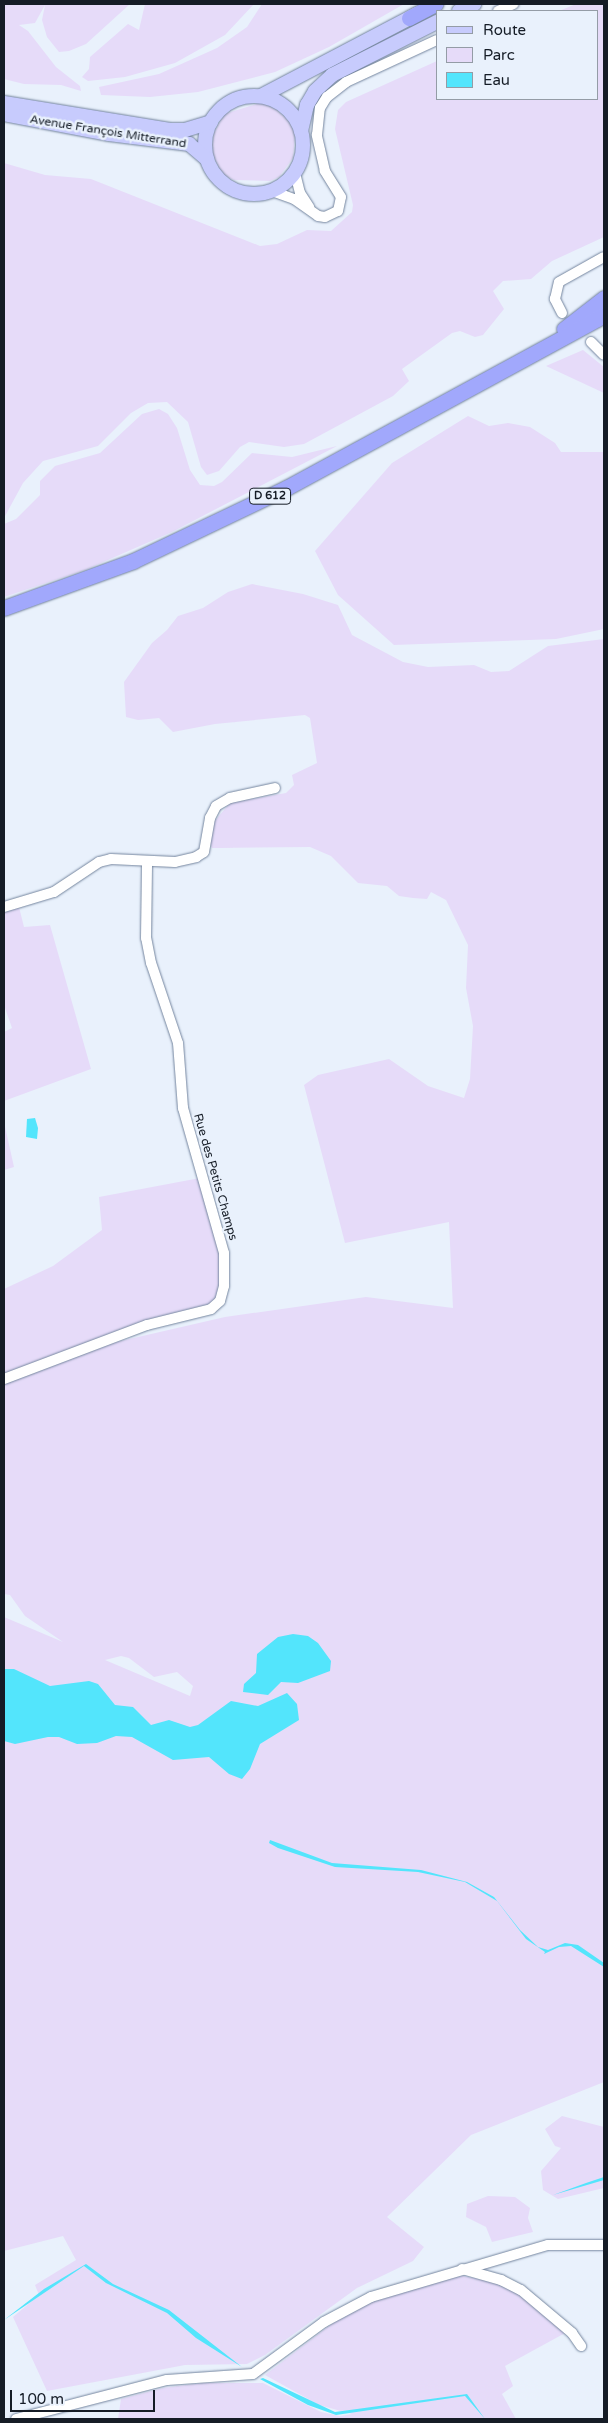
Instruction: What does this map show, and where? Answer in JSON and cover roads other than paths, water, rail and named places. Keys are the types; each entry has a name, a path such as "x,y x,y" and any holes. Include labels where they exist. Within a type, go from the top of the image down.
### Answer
{"highway":[{"path":"409,18 436,4"},
{"name":"D 612","path":"525,359 604,298"},
{"name":"D 612","path":"4,608 133,561 209,525 409,424 604,315"}],"main road":[{"path":"461,10 474,4"},
{"path":"261,96 278,102 292,114 301,131 303,150 295,173 272,191 249,194 231,189 216,176 207,159 205,140 211,122 223,107 240,98 261,96 409,18"},
{"path":"301,131 311,98 332,76 436,23"},
{"name":"Avenue François Mitterrand","path":"4,104 170,130 185,130 211,122"},
{"name":"Avenue François Mitterrand","path":"4,114 109,134 189,144 207,159"}],"street":[{"path":"500,10 514,4"},
{"path":"272,191 325,217 332,216 341,205 338,190 325,172 317,135 320,108 327,97 346,82 436,40"},
{"path":"295,173 300,193 311,210"},
{"path":"562,313 555,300 559,282 604,257"},
{"path":"591,342 604,354"},
{"path":"4,907 54,892 99,862 111,859 175,862 196,857 204,852 210,818 216,806 230,798 275,788"},
{"name":"Rue des Petits Champs","path":"4,1379 147,1325 211,1309 220,1301 224,1286 224,1253 183,1108 178,1043 151,963 146,938 147,862"},
{"path":"16,2419 167,2380 253,2374 345,2309 370,2297 462,2269 548,2246 604,2245"},
{"path":"462,2269 501,2280 521,2290 572,2333 581,2346"}],"water":[{"path":"35,1118 38,1128 37,1139 26,1137 27,1119"},
{"path":"293,1634 308,1636 318,1643 331,1661 330,1671 298,1683 281,1682 268,1695 243,1692 244,1684 256,1673 257,1654 278,1637"},
{"path":"4,1669 14,1669 50,1686 89,1681 98,1684 115,1705 133,1707 151,1725 169,1720 190,1727 198,1725 231,1701 258,1706 287,1693 297,1704 299,1720 260,1744 250,1769 242,1779 229,1774 209,1757 173,1760 132,1737 116,1736 97,1743 77,1744 59,1737 48,1737 15,1744 4,1741"},
{"path":"270,1840 332,1863 421,1870 467,1882 494,1897 520,1930 538,1947 548,1950 565,1943 578,1945 604,1963 604,1967 571,1946 559,1947 544,1954 545,1952 526,1939 497,1901 465,1882 418,1872 335,1867 278,1848 269,1843"},
{"path":"604,2177 604,2180 553,2195 586,2183"},
{"path":"86,2264 113,2284 169,2310 242,2367 196,2338 167,2313 106,2283 84,2266 4,2320 44,2289"},
{"path":"263,2378 335,2412 467,2394 485,2419 465,2396 336,2415 308,2405 260,2379"}]}
